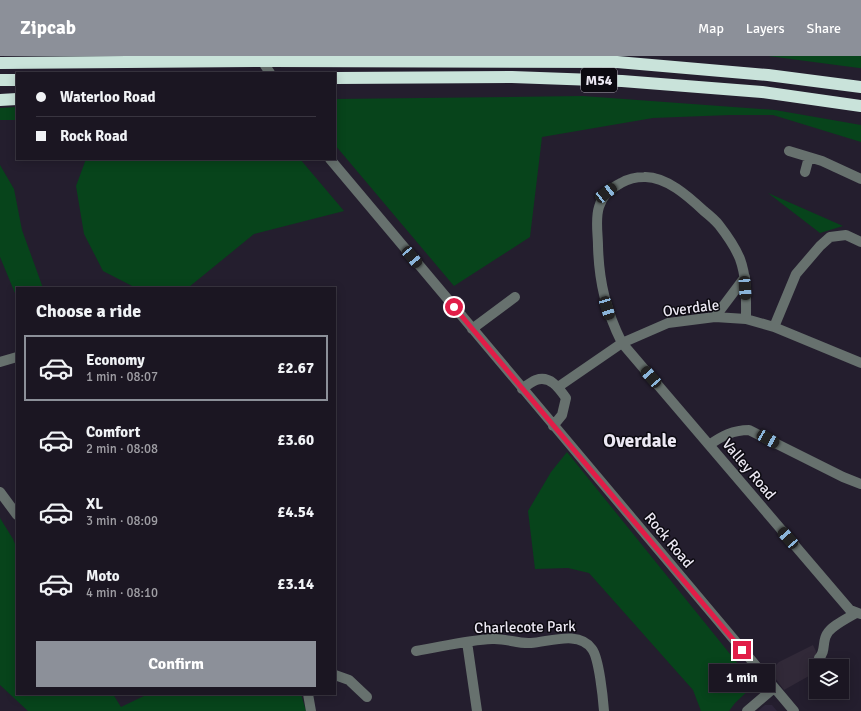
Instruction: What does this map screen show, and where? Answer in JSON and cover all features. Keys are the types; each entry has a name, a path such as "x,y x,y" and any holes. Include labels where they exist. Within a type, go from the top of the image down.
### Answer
{"highway":[{"name":"M54","path":"56,56 157,62"},
{"name":"M54","path":"0,63 157,62 256,58 273,61 617,62 768,75 861,87"},
{"name":"M54","path":"336,78 512,77 622,81 762,92 861,106"},
{"path":"0,80 16,80"},
{"path":"0,100 16,98"}],"street":[{"path":"256,58 269,72"},
{"path":"789,151 822,161 861,178"},
{"path":"805,172 809,158"},
{"name":"Rock Road","path":"331,160 794,711"},
{"name":"Valley Road","path":"746,319 744,277 740,258 719,224 680,190 662,181 646,176 628,179 606,193 599,206 597,220 598,269 603,294 611,321 622,343 846,606 858,613"},
{"path":"774,327 796,274 820,246 830,237 846,235 861,242"},
{"path":"715,317 744,277"},
{"path":"472,329 515,297"},
{"name":"Overdale","path":"558,387 622,343 668,323 715,317 746,319 774,327 861,363"},
{"path":"0,362 16,357"},
{"path":"522,389 537,380 551,380 558,387 566,398 562,415 553,426"},
{"path":"709,445 728,433 749,430 843,478 861,484"},
{"path":"0,492 16,514"},
{"path":"819,658 823,652 825,637 829,630 858,613"},
{"name":"Charlecote Park","path":"416,651 492,639 525,643 568,639 582,641 592,648 595,654 604,711"},
{"path":"467,642 477,711"},
{"path":"336,675 349,680 367,698"},
{"path":"747,711 774,688"},
{"path":"308,695 311,711"}],"shaded area":[{"path":"813,645 820,659 809,659 809,676 784,690 770,671 779,662"},
{"path":"765,705 772,705 777,711 758,711"}],"green space":[{"path":"768,56 861,56 861,68 859,68"},
{"path":"583,96 775,110 861,125 861,142 773,115 653,118 542,137 530,237 454,286 336,146 336,99"},
{"path":"16,107 16,120 0,120 0,108"},
{"path":"86,160 301,160 344,211 254,234 189,287 134,287 103,271 84,234 76,186"},
{"path":"0,165 14,189 22,230 43,287 16,287 16,296 0,257"},
{"path":"768,193 843,226 820,233"},
{"path":"567,452 747,675 753,686 735,703 729,711 701,711 693,690 589,573 568,568 535,569 528,511 551,472"},
{"path":"0,518 16,546 16,695 114,695 121,707 146,695 301,695 306,711 28,711 0,685"}],"district":[{"name":"Overdale","path":"640,441"}],"route":[{"path":"454,307 742,650"}]}
